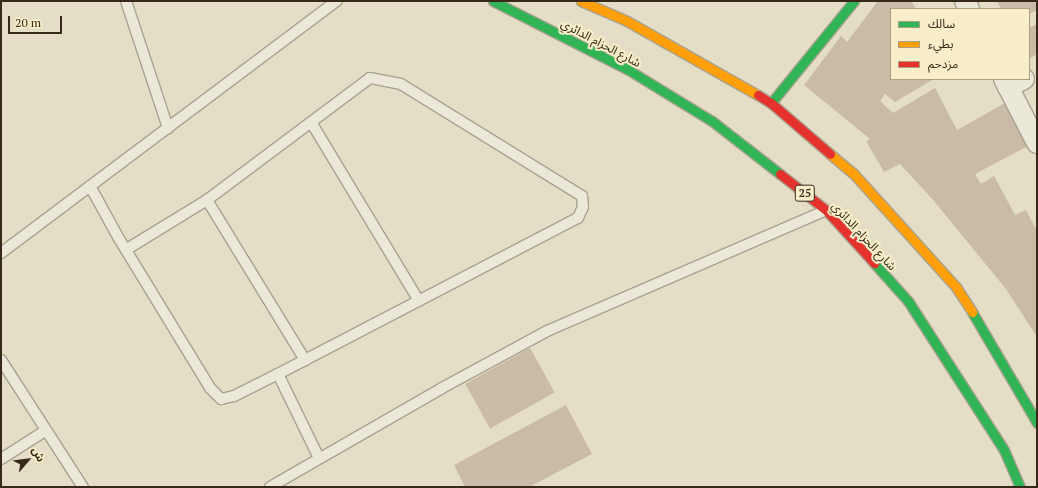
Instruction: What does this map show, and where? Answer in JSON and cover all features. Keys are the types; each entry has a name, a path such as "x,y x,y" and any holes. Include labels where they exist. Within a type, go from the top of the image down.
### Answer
{"main road":[{"name":"شارع الحزام الدائري","path":"493,1 627,69 712,121 826,210 908,301 1004,450 1020,487"},
{"path":"581,1 627,21 771,103 853,172 956,286 1001,358 1037,423"},
{"path":"771,103 854,1"}],"street":[{"path":"1012,82 1037,144"}],"lane":[{"path":"126,1 168,128"},
{"path":"1,253 337,1"},
{"path":"90,186 118,237 128,249 210,388 221,399 234,396 278,374 578,218 584,207 582,196 401,84 370,78 207,200 128,249"},
{"path":"311,122 419,301"},
{"path":"207,200 305,360"},
{"path":"270,487 319,458 547,331 826,210"},
{"path":"1,360 45,431 83,487"},
{"path":"278,374 319,458"},
{"path":"1,459 45,431"}],"building":[{"path":"878,1 911,1 915,8 890,8 890,80 932,80 895,102 885,94 880,101 893,113 935,88 957,130 1005,103 1028,146 975,174 981,184 994,176 1015,215 1026,210 1037,231 1037,337 1006,289 934,201 900,164 884,172 866,141 870,139 804,85 841,36 847,42"},
{"path":"997,1 1035,1 1037,10 1030,14 1030,8 1000,8"},
{"path":"1037,24 1037,54 1030,58 1030,28"},
{"path":"530,348 555,393 490,428 465,384"},
{"path":"566,405 592,454 529,487 465,487 454,465"}],"traffic: fast":[{"path":"493,1 627,69 712,121 780,174"},
{"path":"771,103 854,1"},
{"path":"874,263 908,301 1004,450 1020,487"},
{"path":"972,312 1037,423"}],"traffic: slow":[{"path":"581,1 627,21 758,95"},
{"path":"830,154 853,173 956,287 972,312"}],"traffic: jam":[{"path":"758,95 771,103 830,154"},
{"path":"780,174 826,210 874,263"}]}
